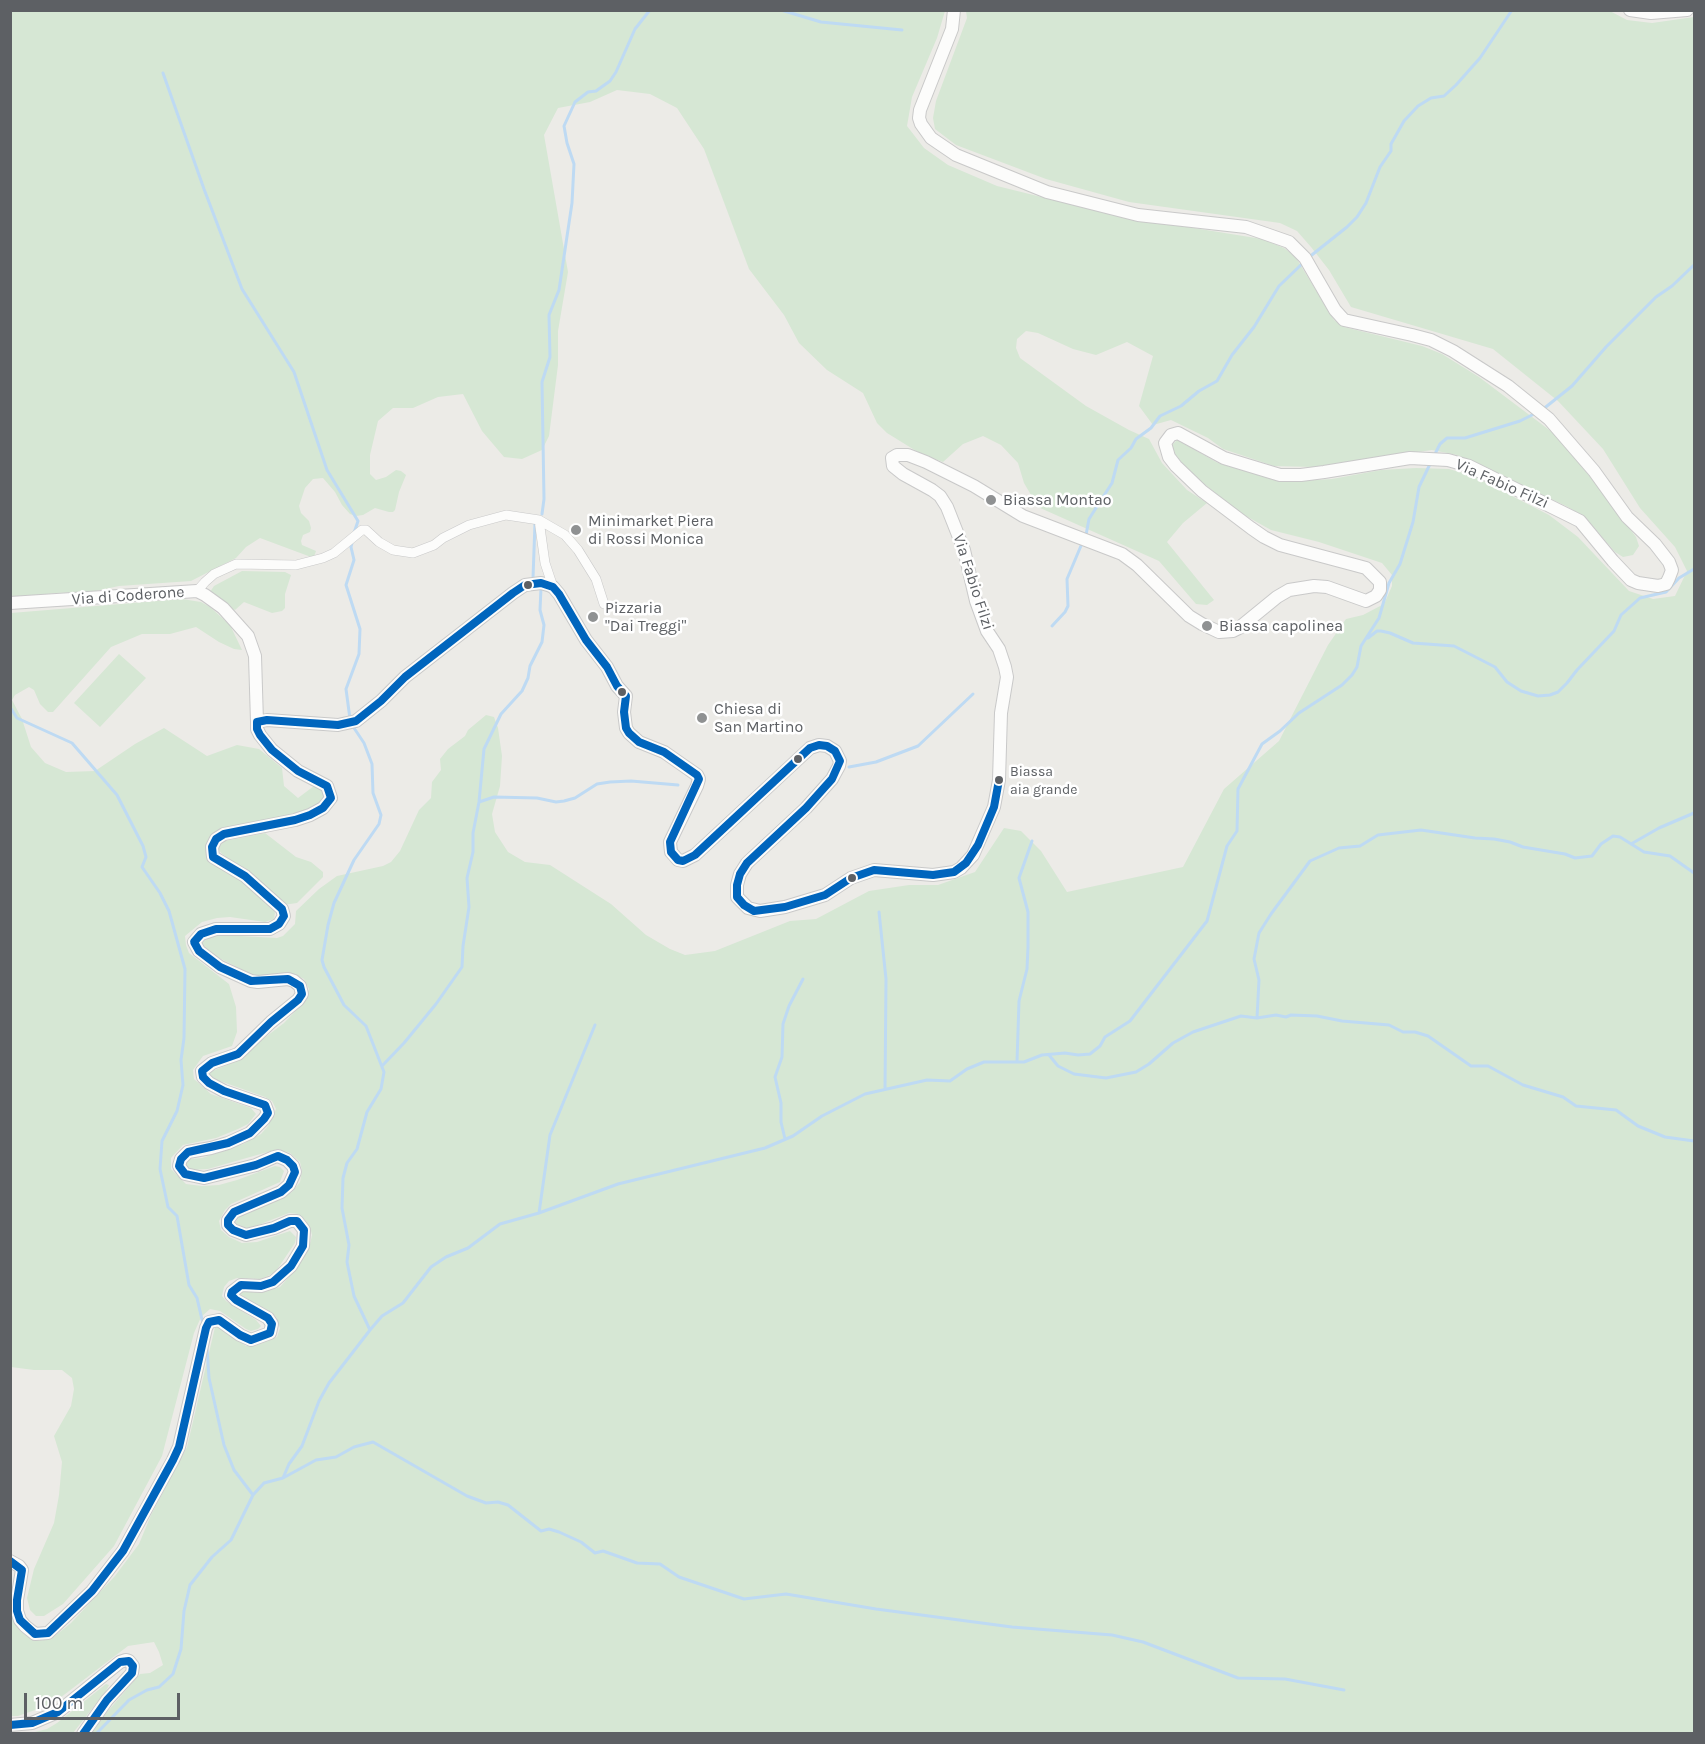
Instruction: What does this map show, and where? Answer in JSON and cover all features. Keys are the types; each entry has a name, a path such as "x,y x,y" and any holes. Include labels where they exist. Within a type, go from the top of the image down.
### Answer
{"street":[{"name":"Via Fabio Filzi","path":"554,587 586,640 608,667 617,686 626,696 624,712 629,733 639,742 664,752 697,775 699,779 670,842 671,852 678,860 683,861 695,855 810,748 819,745 835,751 840,766 832,779 807,808 747,863 740,874 737,897 748,908 760,911 785,907 825,895 857,875 874,870 933,875 954,872 973,855 994,807 999,780 1001,713 1007,677 1005,667 999,649 987,631 976,601 964,549 947,507 940,496 893,466 892,458 897,454 908,455 926,462 974,486 1023,516 1122,554 1190,615 1219,632 1233,632 1289,590 1314,586 1326,587 1366,601 1376,596 1380,590 1380,582 1372,572 1361,567 1280,545 1264,537 1220,505 1188,478 1169,457 1165,443 1171,435 1178,433 1224,458 1280,475 1301,475 1410,458 1448,460 1469,466 1580,521 1631,580 1658,586 1666,584 1670,578 1669,562 1627,518 1579,452 1549,419 1508,386 1453,351 1431,340 1344,320 1335,310 1305,258 1289,242 1246,227 1138,215 1047,192 956,155 930,138 919,118 952,29 954,10"},
{"path":"1630,10 1652,13 1687,10"},
{"path":"197,591 214,574 236,564 296,565 312,561 334,553 363,530 385,547 403,553 413,553 434,545 469,525 506,515 539,520 557,529 571,542 596,579 604,604"},
{"path":"539,520 545,563 554,587"},
{"path":"10,1561 22,1570 17,1600 20,1620 35,1634 48,1633 108,1573 131,1540 173,1460 179,1447 209,1322 219,1320 251,1340 270,1333 272,1324 268,1318 236,1300 231,1295 232,1292 241,1285 261,1286 273,1282 291,1266 303,1246 304,1230 297,1221 290,1221 274,1228 246,1235 233,1230 228,1225 228,1220 234,1212 280,1192 289,1185 295,1172 287,1160 278,1156 256,1165 204,1178 185,1174 179,1166 181,1159 188,1152 211,1148 235,1140 257,1128 264,1119 268,1110 265,1105 210,1083 203,1077 202,1071 212,1063 237,1054 302,994 300,986 288,979 251,981 220,967 199,951 194,942 201,934 216,929 270,929 279,924 284,916 282,909 245,876 213,857 212,847 216,838 224,834 295,820 317,812 331,798 327,786 298,771 272,750 260,735 257,722 267,720 338,725 356,722 405,677 513,593 525,585 537,583 554,587"},
{"name":"Via di Coderone","path":"10,603 197,591 212,598 248,636 255,656 257,722"},
{"path":"10,1725 24,1725 49,1716 122,1661 129,1661 133,1666 132,1673 107,1700 83,1734"}],"green space":[{"path":"1608,10 1627,20 1652,23 1694,17 1694,1733 92,1733 140,1674 150,1673 163,1665 154,1642 128,1646 52,1704 18,1716 10,1716 10,1607 14,1622 20,1631 35,1641 51,1639 71,1623 115,1576 139,1544 151,1515 187,1447 215,1327 218,1326 246,1346 255,1346 277,1337 280,1328 276,1317 239,1294 242,1291 265,1292 280,1287 298,1267 310,1244 312,1235 310,1227 298,1214 289,1213 248,1229 235,1223 240,1216 281,1199 292,1192 300,1182 302,1171 300,1162 290,1153 278,1149 208,1169 190,1170 185,1164 190,1159 202,1158 243,1144 261,1134 268,1126 276,1109 272,1101 217,1080 210,1076 210,1072 239,1060 284,1023 306,1000 309,989 304,979 294,974 255,976 217,957 202,945 202,942 222,935 277,938 283,936 295,924 296,911 337,876 383,866 391,862 400,851 419,810 431,798 432,782 441,770 440,759 486,715 494,717 498,728 502,756 500,786 492,814 495,832 508,852 525,862 550,865 611,904 646,935 685,955 715,951 790,921 816,919 869,891 909,885 938,885 975,872 1004,828 1021,831 1041,851 1067,892 1183,867 1224,789 1279,741 1328,645 1346,619 1363,615 1384,604 1392,586 1392,575 1382,563 1319,542 1271,530 1237,511 1182,463 1172,445 1177,440 1218,463 1281,482 1332,479 1381,470 1416,468 1449,469 1473,476 1549,515 1578,537 1629,591 1653,599 1675,596 1687,571 1675,547 1640,508 1603,449 1558,401 1493,349 1351,307 1329,270 1311,247 1297,231 1280,223 1129,202 1046,179 956,145 935,129 933,118 936,101 967,18 966,11"},
{"path":"10,11 945,11 937,38 912,97 907,126 924,148 948,165 997,186 1144,220 1262,239 1284,248 1295,256 1334,320 1344,327 1422,346 1442,354 1479,377 1556,435 1636,537 1639,546 1633,555 1623,557 1615,552 1585,517 1457,455 1432,450 1313,467 1274,466 1223,449 1208,438 1171,420 1153,425 1139,406 1153,356 1127,342 1096,355 1073,349 1038,333 1026,331 1017,339 1016,348 1020,358 1086,406 1149,439 1162,463 1187,490 1207,503 1183,523 1167,542 1214,600 1207,605 1196,604 1159,561 1038,507 1024,483 1018,463 1001,445 983,436 963,444 943,462 921,454 887,433 877,423 863,393 827,370 799,343 784,315 749,269 704,149 677,108 650,94 617,90 590,102 558,108 544,135 568,272 558,331 558,365 549,436 542,450 522,459 504,457 482,431 463,394 438,397 413,408 393,408 378,421 370,455 370,474 376,480 396,470 406,475 395,510 389,512 375,508 363,515 350,514 323,478 313,479 305,488 299,506 311,528 310,532 303,535 302,545 316,551 314,557 260,538 246,547 236,558 191,581 119,586 91,592 55,593 16,598 10,595"},
{"path":"242,571 285,572 291,575 285,594 285,608 272,613 244,602 235,610 227,607 210,592 214,586"},
{"path":"182,599 201,602 210,607 230,625 242,650 219,642 196,627 170,634 142,634 111,647 53,712 48,712 40,704 34,690 29,687 15,695 12,700 22,719 31,747 45,763 66,772 95,771 164,728 207,756 237,745 259,749 282,768 284,786 298,798 314,786 327,791 322,802 305,810 208,842 206,850 208,855 237,876 274,909 274,919 265,922 230,917 217,918 202,922 185,936 189,953 229,984 236,1007 237,1032 232,1046 203,1056 193,1070 194,1079 211,1094 251,1108 256,1114 248,1124 238,1129 216,1138 183,1145 171,1158 171,1169 186,1184 202,1186 219,1185 275,1166 280,1167 284,1171 280,1182 231,1204 225,1210 219,1221 221,1230 242,1243 257,1242 290,1231 296,1237 295,1243 276,1271 260,1279 237,1278 229,1281 224,1287 222,1296 226,1301 256,1320 261,1326 258,1329 251,1331 246,1329 220,1311 210,1309 201,1317 194,1333 162,1456 114,1546 63,1604 44,1616 36,1616 30,1610 27,1598 34,1569 54,1523 59,1495 62,1462 54,1436 71,1406 74,1389 72,1378 62,1370 11,1367 11,613"},
{"path":"119,654 146,678 100,727 74,703"},
{"path":"265,833 296,857 311,862 323,872 323,877 297,903 283,905 245,868 230,860 218,848 224,841"},
{"path":"106,1684 109,1685 106,1691 73,1733 31,1733 47,1729 57,1723"}],"waterway":[{"path":"542,514 544,499 542,382 550,357 549,315 559,290 572,203 574,164 564,126 575,102 588,92 596,91 610,81 635,29 650,10"},
{"path":"781,10 821,22 902,30"},
{"path":"1308,258 1357,217 1366,203 1380,167 1391,151 1391,144 1404,121 1418,106 1431,98 1444,96 1456,85 1480,58 1512,10"},
{"path":"163,73 242,289 294,372 327,470 358,521 354,533"},
{"path":"1086,535 1089,519 1112,483 1118,460 1160,416 1181,406 1199,391 1217,381 1279,286 1303,263"},
{"path":"1542,410 1572,386 1606,347 1656,297 1672,286 1694,265"},
{"path":"1434,456 1440,444 1447,438 1465,438 1520,421 1536,413"},
{"path":"283,1478 289,1464 302,1446 319,1401 329,1383 370,1330 382,1316 403,1303 431,1267 446,1257 468,1248 500,1224 539,1213 618,1184 765,1148 793,1136 822,1116 865,1094 927,1080 950,1081 967,1069 984,1062 1024,1062 1042,1055 1090,1054 1100,1046 1105,1037 1130,1021 1207,921 1227,846 1237,831 1238,789 1262,744 1299,713 1342,685 1357,667 1361,646 1379,618 1389,583 1400,564 1413,522 1419,487 1431,462"},
{"path":"533,578 535,523"},
{"path":"1052,626 1068,606 1067,579 1083,541"},
{"path":"350,719 346,689 359,654 360,629 346,585 354,560 352,543"},
{"path":"1368,638 1377,631 1381,631 1413,643 1454,646 1495,667 1507,682 1521,691 1538,696 1550,695 1558,692 1567,683 1614,631 1621,615 1640,598 1666,592 1679,578 1694,569"},
{"path":"382,1066 436,1004 462,967 469,907 467,878 473,852 473,833 479,802 484,749 501,714 522,691 530,666 542,642 544,625 540,610 541,588"},
{"path":"849,767 876,762 918,746 973,694"},
{"path":"10,707 17,718 72,743 117,795 143,846 146,857 142,867 169,911 185,969 184,1038 181,1060 183,1085 177,1111 162,1141 160,1169 168,1207 177,1216 189,1285 197,1298 203,1324"},
{"path":"352,725 364,743 372,764 373,793 381,815 379,824 354,860 334,903 322,960 344,1005 366,1026 384,1072 381,1089 367,1112 357,1149 347,1163 343,1178 342,1208 349,1245 347,1262 354,1296 370,1330"},
{"path":"479,802 494,797 564,801 575,798 597,784 610,782 631,781 678,785"},
{"path":"1631,844 1659,828 1694,813"},
{"path":"1257,1018 1259,980 1254,959 1259,933 1271,914 1310,861 1339,848 1360,846 1378,835 1421,830 1494,839 1575,858 1592,856 1601,844 1613,836 1620,837 1644,852 1670,856 1694,873"},
{"path":"1017,1062 1019,1001 1027,969 1028,947 1028,912 1019,878 1032,841"},
{"path":"879,912 886,979 885,1089"},
{"path":"785,1139 775,1077 782,1057 783,1024 789,1006 803,979"},
{"path":"1049,1055 1058,1066 1074,1074 1106,1078 1136,1072 1173,1043 1193,1032 1241,1016 1257,1018 1276,1015 1317,1016 1342,1021 1389,1025 1403,1032 1415,1032 1428,1036 1471,1066 1488,1066 1523,1085 1563,1097 1576,1106 1616,1110 1638,1126 1665,1137 1694,1141"},
{"path":"539,1213 550,1135 595,1025"},
{"path":"207,1348 209,1378 224,1445 234,1470 253,1495"},
{"path":"96,1734 129,1700 147,1690 159,1687 173,1674 181,1649 184,1611 190,1585 212,1557 231,1540 253,1495 264,1483 283,1478 316,1460 336,1457 354,1447 373,1442 467,1496 486,1503 498,1502 508,1505 541,1531 549,1529 559,1532 581,1542 595,1553 603,1551 637,1563 660,1564 679,1577 744,1599 786,1594 876,1609 1012,1627 1112,1635 1143,1642 1238,1678 1285,1679 1344,1690"}],"transit line":[{"path":"10,1561 22,1570 17,1600 20,1620 35,1634 48,1633 92,1591 123,1551 173,1460 179,1447 209,1322 219,1320 251,1340 270,1333 272,1324 268,1318 236,1300 231,1295 232,1292 241,1285 261,1286 273,1282 291,1266 303,1246 304,1230 297,1221 290,1221 274,1228 246,1235 233,1230 228,1225 228,1220 234,1212 281,1192 289,1185 295,1172 287,1160 278,1156 256,1165 204,1178 185,1174 179,1166 181,1159 188,1152 228,1143 250,1133 264,1119 268,1113 265,1105 224,1091 209,1083 203,1077 202,1071 212,1063 238,1054 302,994 300,986 288,979 251,981 220,967 199,951 194,942 201,934 216,929 270,929 279,924 284,916 282,909 245,876 213,857 212,847 216,839 224,834 310,815 323,808 331,798 327,786 298,771 272,750 260,735 257,722 267,720 338,725 356,721 381,701 405,677 513,593 525,585 541,583 553,587 559,594 586,640 626,696 624,712 629,733 639,742 664,752 697,775 699,779 670,842 671,852 678,860 683,861 695,855 810,748 819,745 827,746 835,751 840,761 832,779 806,808 747,863 740,874 737,897 754,911 785,907 825,895 851,878 874,870 933,875 954,872 966,863 978,845 994,807 999,780"},
{"path":"10,1725 32,1723 58,1712 120,1662 129,1661 133,1666 132,1673 107,1700 83,1734"}],"place":[{"name":"Biassa Montao","path":"991,500"},
{"name":"Minimarket Piera di Rossi Monica","path":"576,530"},
{"name":"Pizzaria \"Dai Treggi\"","path":"593,617"},
{"name":"Biassa capolinea","path":"1207,626"},
{"name":"Chiesa di San Martino","path":"702,718"},
{"name":"Biassa aia grande","path":"999,780"}]}
